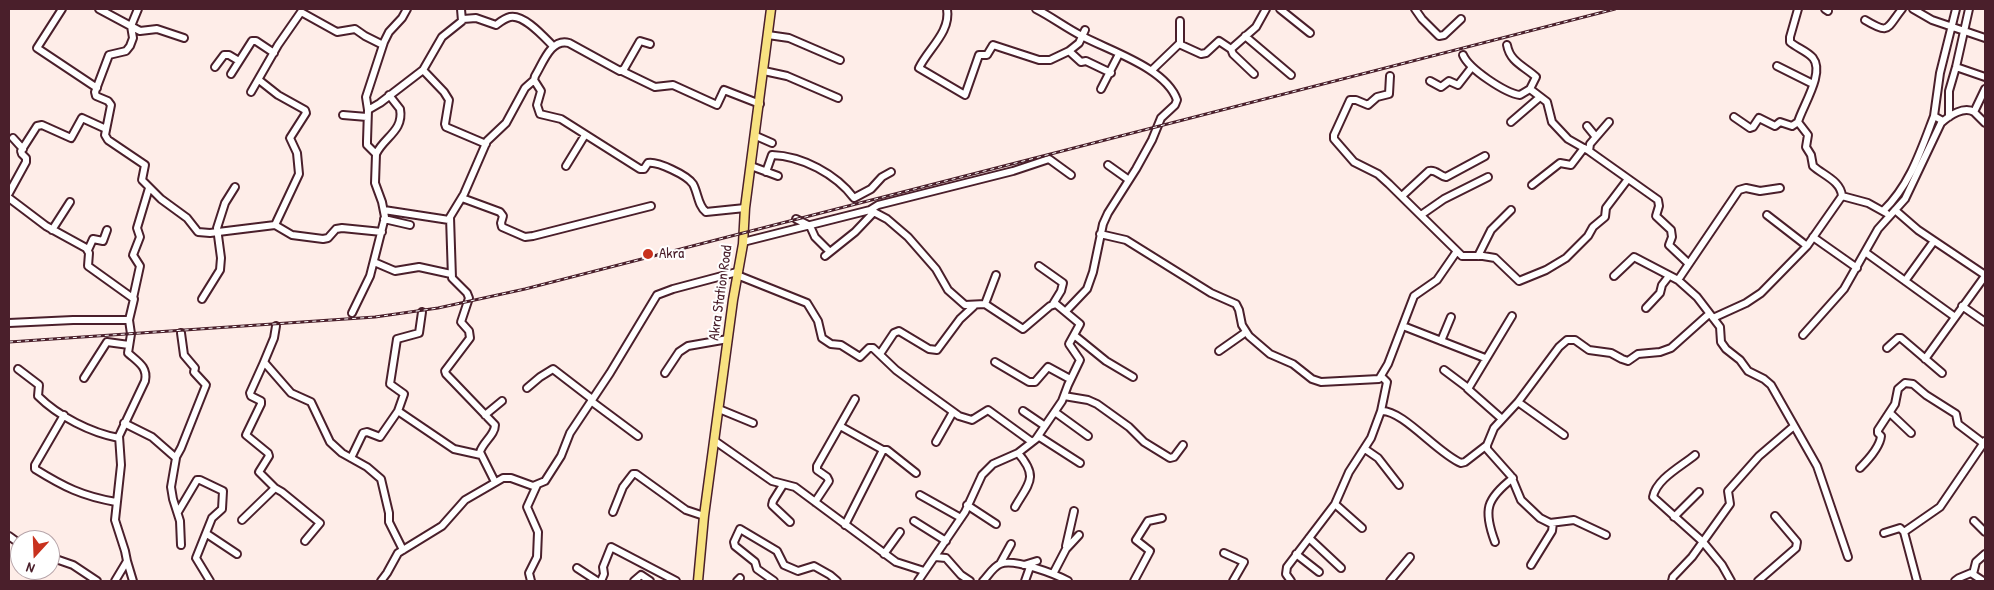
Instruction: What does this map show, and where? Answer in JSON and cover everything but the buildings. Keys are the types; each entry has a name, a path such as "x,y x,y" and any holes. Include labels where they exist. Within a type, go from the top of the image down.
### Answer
{"main road":[{"name":"Akra Station Road","path":"698,581 704,516 743,242 745,208 756,136 771,9"}],"street":[{"path":"62,9 37,48 97,88"},
{"path":"99,9 140,31 157,29 184,38"},
{"path":"138,9 131,26 133,38 130,46 126,51 109,55 96,96 108,101 111,105 105,135 108,140 145,165 142,180 149,188 187,218 198,232 216,232 275,225 292,235 323,239 326,239 336,230 342,228 382,232"},
{"path":"376,154 368,145 368,110 366,101 383,44 389,32 402,18 407,9"},
{"path":"461,9 463,18"},
{"path":"947,9 948,18 946,23 936,44 919,68 965,95 979,55 987,55 993,45 1039,60 1050,60 1079,44 1084,34"},
{"path":"1036,9 1152,70 1174,93 1177,102 1161,118 1152,140 1108,213 1100,234 1093,272 1087,289 1066,311"},
{"path":"1231,48 1260,22 1266,9"},
{"path":"1280,9 1310,33"},
{"path":"1415,9 1439,36 1444,35 1461,19"},
{"path":"1734,117 1750,128 1753,127 1759,118 1775,126 1780,122 1792,126 1798,122 1813,84 1815,61 1812,56 1790,42 1798,9"},
{"path":"1865,20 1881,30 1885,29 1890,26 1902,9"},
{"path":"1913,9 1923,16 1985,38"},
{"path":"1889,212 1908,194 1938,128 1956,68 1956,9"},
{"path":"1804,335 1844,289 1909,178 1940,118 1938,84 1957,29 1969,9"},
{"path":"251,92 301,12 337,32 355,29 383,44"},
{"path":"368,110 422,70 442,37 463,18 476,18 496,25 508,17 516,17 535,28 553,46"},
{"path":"1152,70 1180,43 1180,21"},
{"path":"768,36 789,38 840,60"},
{"path":"1245,36 1291,76"},
{"path":"231,74 249,45 254,41 274,53"},
{"path":"622,71 640,41 650,44"},
{"path":"495,482 481,455 484,443 495,428 446,374 446,369 470,338 469,331 461,322 469,298 468,293 456,284 451,274 449,220 462,198 486,144 506,123 525,88 534,80 553,46 561,42 569,43 655,87 673,84 718,105 724,90 760,104"},
{"path":"1180,43 1201,54 1206,53 1216,42 1222,42 1231,48 1233,54 1254,74"},
{"path":"1463,55 1466,62 1472,67 1512,93 1520,95 1530,89 1536,77 1516,63 1508,54 1507,45"},
{"path":"1069,51 1081,62 1086,61 1111,73"},
{"path":"1101,89 1120,54"},
{"path":"214,67 224,55 239,60"},
{"path":"1777,66 1813,84"},
{"path":"1430,81 1441,87 1447,81 1458,85 1472,67"},
{"path":"1956,68 1985,77"},
{"path":"422,70 444,92 449,100 446,127 486,144"},
{"path":"764,71 787,76 838,98"},
{"path":"1390,76 1389,94 1377,97 1368,105 1356,100 1350,100 1333,138 1354,162 1378,174 1465,257 1495,258 1519,281 1546,270 1572,252 1588,236 1592,227 1605,217 1606,208 1628,179"},
{"path":"259,80 278,95 304,109 306,112 290,138 298,156 298,180 275,225"},
{"path":"534,80 542,91 538,105 540,114 561,119 640,169 644,169 650,162 653,162 678,172 693,184 702,209 706,212 745,208"},
{"path":"1530,89 1547,102 1553,124 1570,142 1586,149 1658,200 1659,206 1656,216 1671,230 1670,245 1688,263"},
{"path":"1974,112 1985,89"},
{"path":"352,313 362,295 382,232 384,210 375,183 376,154 380,146 398,126 400,112 389,95"},
{"path":"1511,122 1540,97"},
{"path":"1940,118 1967,109 1974,112 1985,123"},
{"path":"343,115 367,117"},
{"path":"9,193 26,162 26,158 21,152 40,125 71,138 82,118 106,128"},
{"path":"1532,185 1560,163 1571,165 1609,122"},
{"path":"1381,412 1386,411 1400,417 1426,440 1461,463 1465,462 1486,445 1494,428 1518,402 1559,347 1567,340 1575,340 1589,350 1611,353 1622,360 1628,361 1638,354 1660,352 1671,348 1711,316 1746,303 1761,293 1807,246 1842,196 1842,191 1836,184 1813,166 1811,154 1806,147 1808,135 1798,122"},
{"path":"1586,126 1596,137"},
{"path":"566,166 585,135"},
{"path":"756,136 772,143"},
{"path":"13,138 23,149"},
{"path":"766,172 772,155 798,160 831,176 846,188 854,198 871,189 882,177 891,172"},
{"path":"1402,196 1429,171 1435,171 1441,176 1446,177 1485,156"},
{"path":"796,219 810,226 828,254 855,232 878,205 1013,171 1049,159 1072,175"},
{"path":"751,166 778,176"},
{"path":"1108,166 1129,180"},
{"path":"1421,215 1444,199 1488,177"},
{"path":"202,299 220,270 221,258 216,232 221,212 235,187"},
{"path":"133,581 115,520 113,501 121,465 114,437 124,423 146,375 144,368 128,353 131,334 129,320 134,303 133,298 140,266 133,255 140,237 137,228 149,188"},
{"path":"1678,280 1739,190 1746,188 1760,191 1780,188"},
{"path":"1842,196 1868,203 1889,212 1985,275 1925,359"},
{"path":"9,198 52,230 88,250"},
{"path":"462,198 500,212 503,216 502,227 525,237 651,206"},
{"path":"52,230 70,202"},
{"path":"384,210 449,220"},
{"path":"1478,256 1492,230 1511,210"},
{"path":"743,242 872,211 908,237 936,269 948,290 965,306 985,304 1023,329 1053,304 1061,291 1063,283 1039,266"},
{"path":"1767,215 1807,246"},
{"path":"384,219 410,225"},
{"path":"107,230 103,241 93,240 88,250 88,266 133,298"},
{"path":"1100,234 1126,240 1211,293 1236,304 1240,310 1241,322 1246,332 1270,354 1293,364 1317,381 1377,379 1381,376 1414,296 1437,280 1456,250"},
{"path":"1813,237 1857,268"},
{"path":"1905,282 1934,242"},
{"path":"1865,252 1955,317"},
{"path":"1614,276 1634,257 1678,280 1698,297 1720,327 1723,345 1740,360 1748,371 1769,382 1817,466 1848,557"},
{"path":"374,262 395,271 419,267 451,274"},
{"path":"531,581 529,573 537,557 538,532 527,507 537,485 545,481 552,471 561,456 570,433 610,374 656,295 673,289 737,274 807,303 818,321 822,338 831,344 841,345 860,357 871,348 896,370 959,416 972,420 986,410 990,411 1032,442"},
{"path":"985,304 996,275"},
{"path":"1646,308 1660,293 1662,285 1669,276"},
{"path":"918,581 946,541 986,470 993,464 1018,453 1032,442 1055,412 1064,396 1080,360 1069,346 1080,324 1058,305 1053,304"},
{"path":"880,354 894,333 899,331 930,349 937,350 960,319 975,305"},
{"path":"1962,306 1985,322"},
{"path":"351,458 363,433 367,432 380,438 398,411 404,394 390,384 397,339 419,333 422,312"},
{"path":"1468,388 1512,316"},
{"path":"1441,341 1451,317"},
{"path":"9,323 129,320"},
{"path":"276,326 264,362 250,393 261,404 246,435 268,453 269,456 259,470 275,488 320,523 305,541"},
{"path":"1403,326 1485,358"},
{"path":"1219,352 1246,332"},
{"path":"180,545 181,527 171,487 173,471 177,462 176,457 206,385 194,372 195,368 184,355 181,333"},
{"path":"1074,335 1106,361 1133,377"},
{"path":"1887,348 1898,338 1902,338 1942,373"},
{"path":"665,373 679,352 688,346 728,339"},
{"path":"84,378 108,342 129,345"},
{"path":"264,362 292,393 311,402 330,442 381,479 389,522 404,550"},
{"path":"995,362 1029,382 1035,382 1048,367 1070,380"},
{"path":"18,369 39,385 38,396 40,398 64,415 114,437"},
{"path":"527,388 553,369 638,436"},
{"path":"1444,370 1468,388 1469,391 1502,419"},
{"path":"1292,581 1285,572 1296,554 1336,504 1349,472 1374,432 1381,412 1387,382 1381,376"},
{"path":"1860,468 1871,457 1880,441 1881,436 1878,430 1897,401 1900,387 1905,383 1910,383 1956,414 1958,424 1984,442 1940,507 1904,532"},
{"path":"1064,396 1088,400 1097,404 1128,427 1144,442 1170,458 1174,457 1183,444"},
{"path":"815,502 829,481 827,477 817,470 817,466 855,399"},
{"path":"485,415 502,401"},
{"path":"1518,402 1564,435"},
{"path":"719,409 753,423"},
{"path":"398,411 454,449 481,455"},
{"path":"1023,411 1045,426"},
{"path":"936,442 953,412"},
{"path":"1055,412 1088,436"},
{"path":"1890,413 1911,433"},
{"path":"64,415 35,465 35,469 73,491 90,497 113,501"},
{"path":"124,423 152,437 176,457"},
{"path":"840,426 882,450 887,450 916,473"},
{"path":"1672,581 1673,576 1703,542 1730,504 1728,490 1759,456 1794,426"},
{"path":"1038,436 1080,463"},
{"path":"715,441 772,481 792,485 896,562 924,571"},
{"path":"1486,445 1489,453 1513,478 1521,500 1540,518 1546,522 1553,523 1574,520 1606,535"},
{"path":"1365,449 1378,458 1399,484"},
{"path":"845,525 882,450"},
{"path":"1015,507 1029,483 1030,471 1028,464 1018,453"},
{"path":"1695,455 1666,479 1654,494 1655,500 1703,542 1722,565 1731,581"},
{"path":"613,512 623,487 633,474 636,474 686,510 704,516"},
{"path":"384,580 398,553 442,526 461,503 495,482 506,478 537,485"},
{"path":"1495,542 1488,520 1489,510 1497,491 1513,478"},
{"path":"178,512 197,480 222,489 224,493 222,509 212,518 196,558 210,581"},
{"path":"783,484 772,505 790,522"},
{"path":"242,520 275,488"},
{"path":"1674,517 1699,492"},
{"path":"920,495 960,518"},
{"path":"1336,504 1362,528"},
{"path":"967,505 996,524"},
{"path":"1066,549 1074,511"},
{"path":"1758,581 1798,545 1775,516"},
{"path":"1134,581 1150,550 1136,540 1148,521 1162,518"},
{"path":"914,521 946,541"},
{"path":"1974,521 1985,532"},
{"path":"1531,565 1552,531 1553,523"},
{"path":"1884,533 1900,528 1904,532 1916,581"},
{"path":"774,581 757,569 755,562 735,546 734,542 740,529 777,551 784,565 798,571 814,566 837,581"},
{"path":"884,554 900,532"},
{"path":"207,534 237,554"},
{"path":"1053,574 1066,549 1079,535"},
{"path":"1309,538 1341,568"},
{"path":"983,581 1000,564 1011,544"},
{"path":"577,568 599,581 604,574 603,567 611,547 676,581"},
{"path":"1224,553 1244,562 1234,581"},
{"path":"1296,554 1319,572"},
{"path":"1973,574 1976,562 1985,554"},
{"path":"935,557 946,558 961,575 970,581"},
{"path":"1390,581 1410,557"},
{"path":"60,560 74,565 97,581"},
{"path":"115,581 127,561"},
{"path":"1027,566 1038,561"},
{"path":"1000,564 1027,566 1068,581"},
{"path":"1024,581 1027,566"},
{"path":"1955,581 1969,573 1983,581"},
{"path":"634,581 641,575 650,581"}],"railway":[{"path":"9,342 375,317 438,308 525,289 1615,9"}],"place":[{"name":"Akra","path":"648,254"}]}
